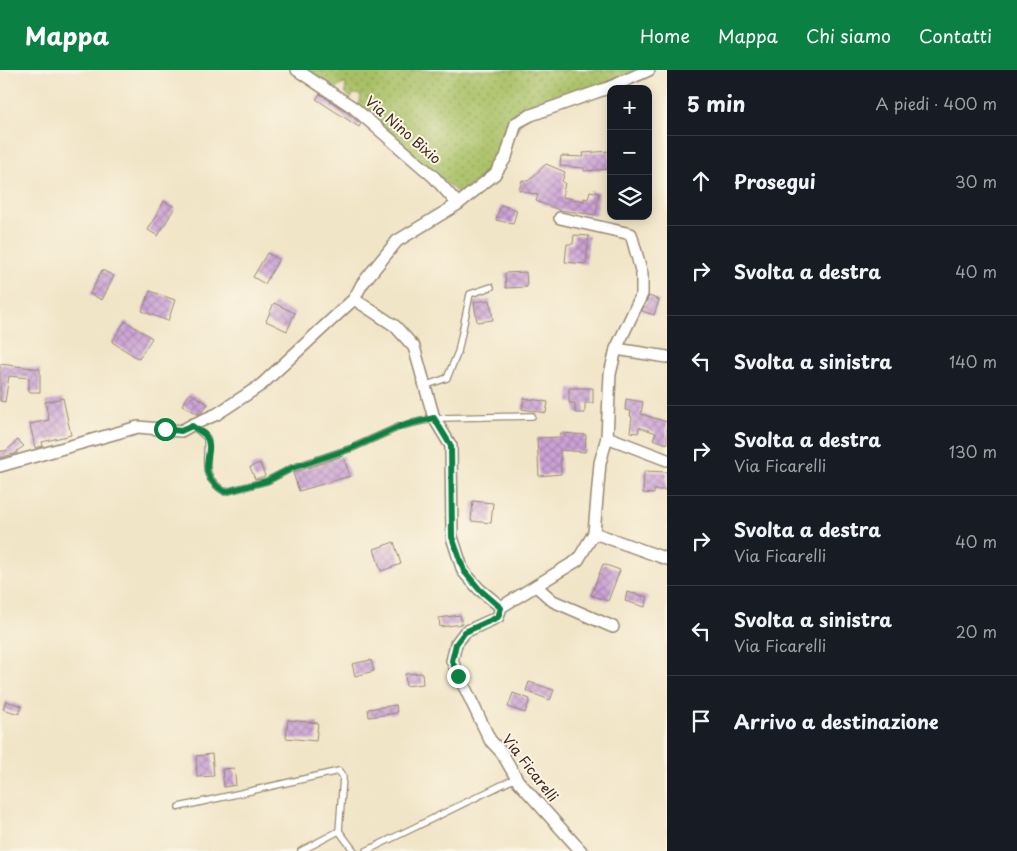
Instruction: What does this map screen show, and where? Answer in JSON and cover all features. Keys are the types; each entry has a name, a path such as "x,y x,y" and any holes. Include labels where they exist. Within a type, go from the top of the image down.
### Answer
{"street":[{"name":"Via Nino Bixio","path":"297,70 354,108 434,177 458,204"},
{"path":"0,466 138,427 181,431 216,414 261,386 354,299 362,284 397,241 458,204 496,174 506,158 516,123 531,115 608,88 649,70"},
{"path":"560,218 631,234 642,274 642,294 616,349 610,374 607,437 600,463 594,533 667,559"},
{"path":"354,299 381,316 408,338 414,347 434,418 451,446 452,537 464,571 479,589 501,608"},
{"path":"616,349 667,356"},
{"path":"607,437 667,460"},
{"name":"Via Ficarelli","path":"581,851 516,778 502,753 490,740 452,661 456,644 465,632 498,617 501,608 578,560 594,533"},
{"path":"536,586 553,602 613,627"}],"lane":[{"path":"424,386 447,378 458,352 470,294 491,287"},
{"path":"192,426 207,438 206,473 214,485 225,492 267,481 292,468 352,448 401,426 434,418 532,416"},
{"path":"179,807 339,771 343,777 339,831 354,851"},
{"path":"366,851 516,778"},
{"path":"301,851 339,831"}],"green space":[{"path":"302,70 635,70 606,85 528,111 493,170 459,194 359,107 361,95 353,94 351,99 345,92 346,83 334,89"}],"building":[{"path":"320,94 361,124 359,127 316,99"},
{"path":"607,151 607,169 584,171 584,168 560,166 561,156 584,157 583,153"},
{"path":"546,164 565,172 562,182 565,183 562,197 584,201 584,198 588,199 590,191 599,193 596,215 559,210 536,201 538,195 519,190 522,180 528,181"},
{"path":"164,201 175,207 158,236 148,230"},
{"path":"501,205 517,210 513,224 496,220"},
{"path":"574,235 589,236 586,264 565,262 567,244 573,244"},
{"path":"267,253 279,259 265,284 253,277"},
{"path":"102,270 114,276 102,300 90,294"},
{"path":"526,272 527,287 506,288 505,273"},
{"path":"150,291 175,300 168,321 142,311"},
{"path":"649,296 659,300 654,315 642,311"},
{"path":"490,300 493,320 477,322 474,302"},
{"path":"274,303 295,313 287,331 266,321"},
{"path":"125,321 152,338 139,359 112,342"},
{"path":"0,364 40,369 40,392 29,392 29,378 9,376 5,402 0,401"},
{"path":"569,388 593,388 593,403 585,403 585,413 575,413 575,403 569,403"},
{"path":"190,393 208,404 198,414 182,405"},
{"path":"63,398 71,435 42,442 43,446 35,448 30,424 49,420 45,402"},
{"path":"524,398 548,402 546,413 522,409"},
{"path":"626,399 643,402 641,414 667,422 667,444 653,439 656,433 639,427 638,433 630,432 632,417 630,416 631,411 625,410"},
{"path":"561,433 586,435 585,452 560,450 561,474 539,476 537,438 560,437"},
{"path":"18,440 24,446 17,453 0,458 0,451 6,451"},
{"path":"343,456 350,476 299,491 293,473"},
{"path":"260,463 265,476 255,479 250,467"},
{"path":"644,471 667,472 666,490 654,490 654,494 643,493"},
{"path":"473,501 493,503 491,523 471,521"},
{"path":"394,542 401,564 381,571 374,549"},
{"path":"603,564 620,570 608,601 591,595"},
{"path":"627,592 648,597 645,607 625,601"},
{"path":"460,615 462,624 440,627 439,618"},
{"path":"371,660 374,671 355,676 352,664"},
{"path":"422,673 423,684 406,686 405,674"},
{"path":"529,682 554,690 550,700 526,691"},
{"path":"513,693 530,699 525,713 508,707"},
{"path":"6,701 22,706 19,714 3,709"},
{"path":"396,705 397,713 369,717 368,709"},
{"path":"288,720 318,723 316,741 286,738"},
{"path":"212,754 214,776 197,777 196,756"},
{"path":"234,768 236,785 224,787 222,769"}],"route":[{"path":"165,429 181,431 192,426 204,434 207,438 208,447 206,473 214,485 225,492 267,481 292,468 352,448 401,426 434,418 451,446 452,537 464,571 479,589 501,608 498,617 491,622 465,632 456,644 452,661 458,676"}]}
